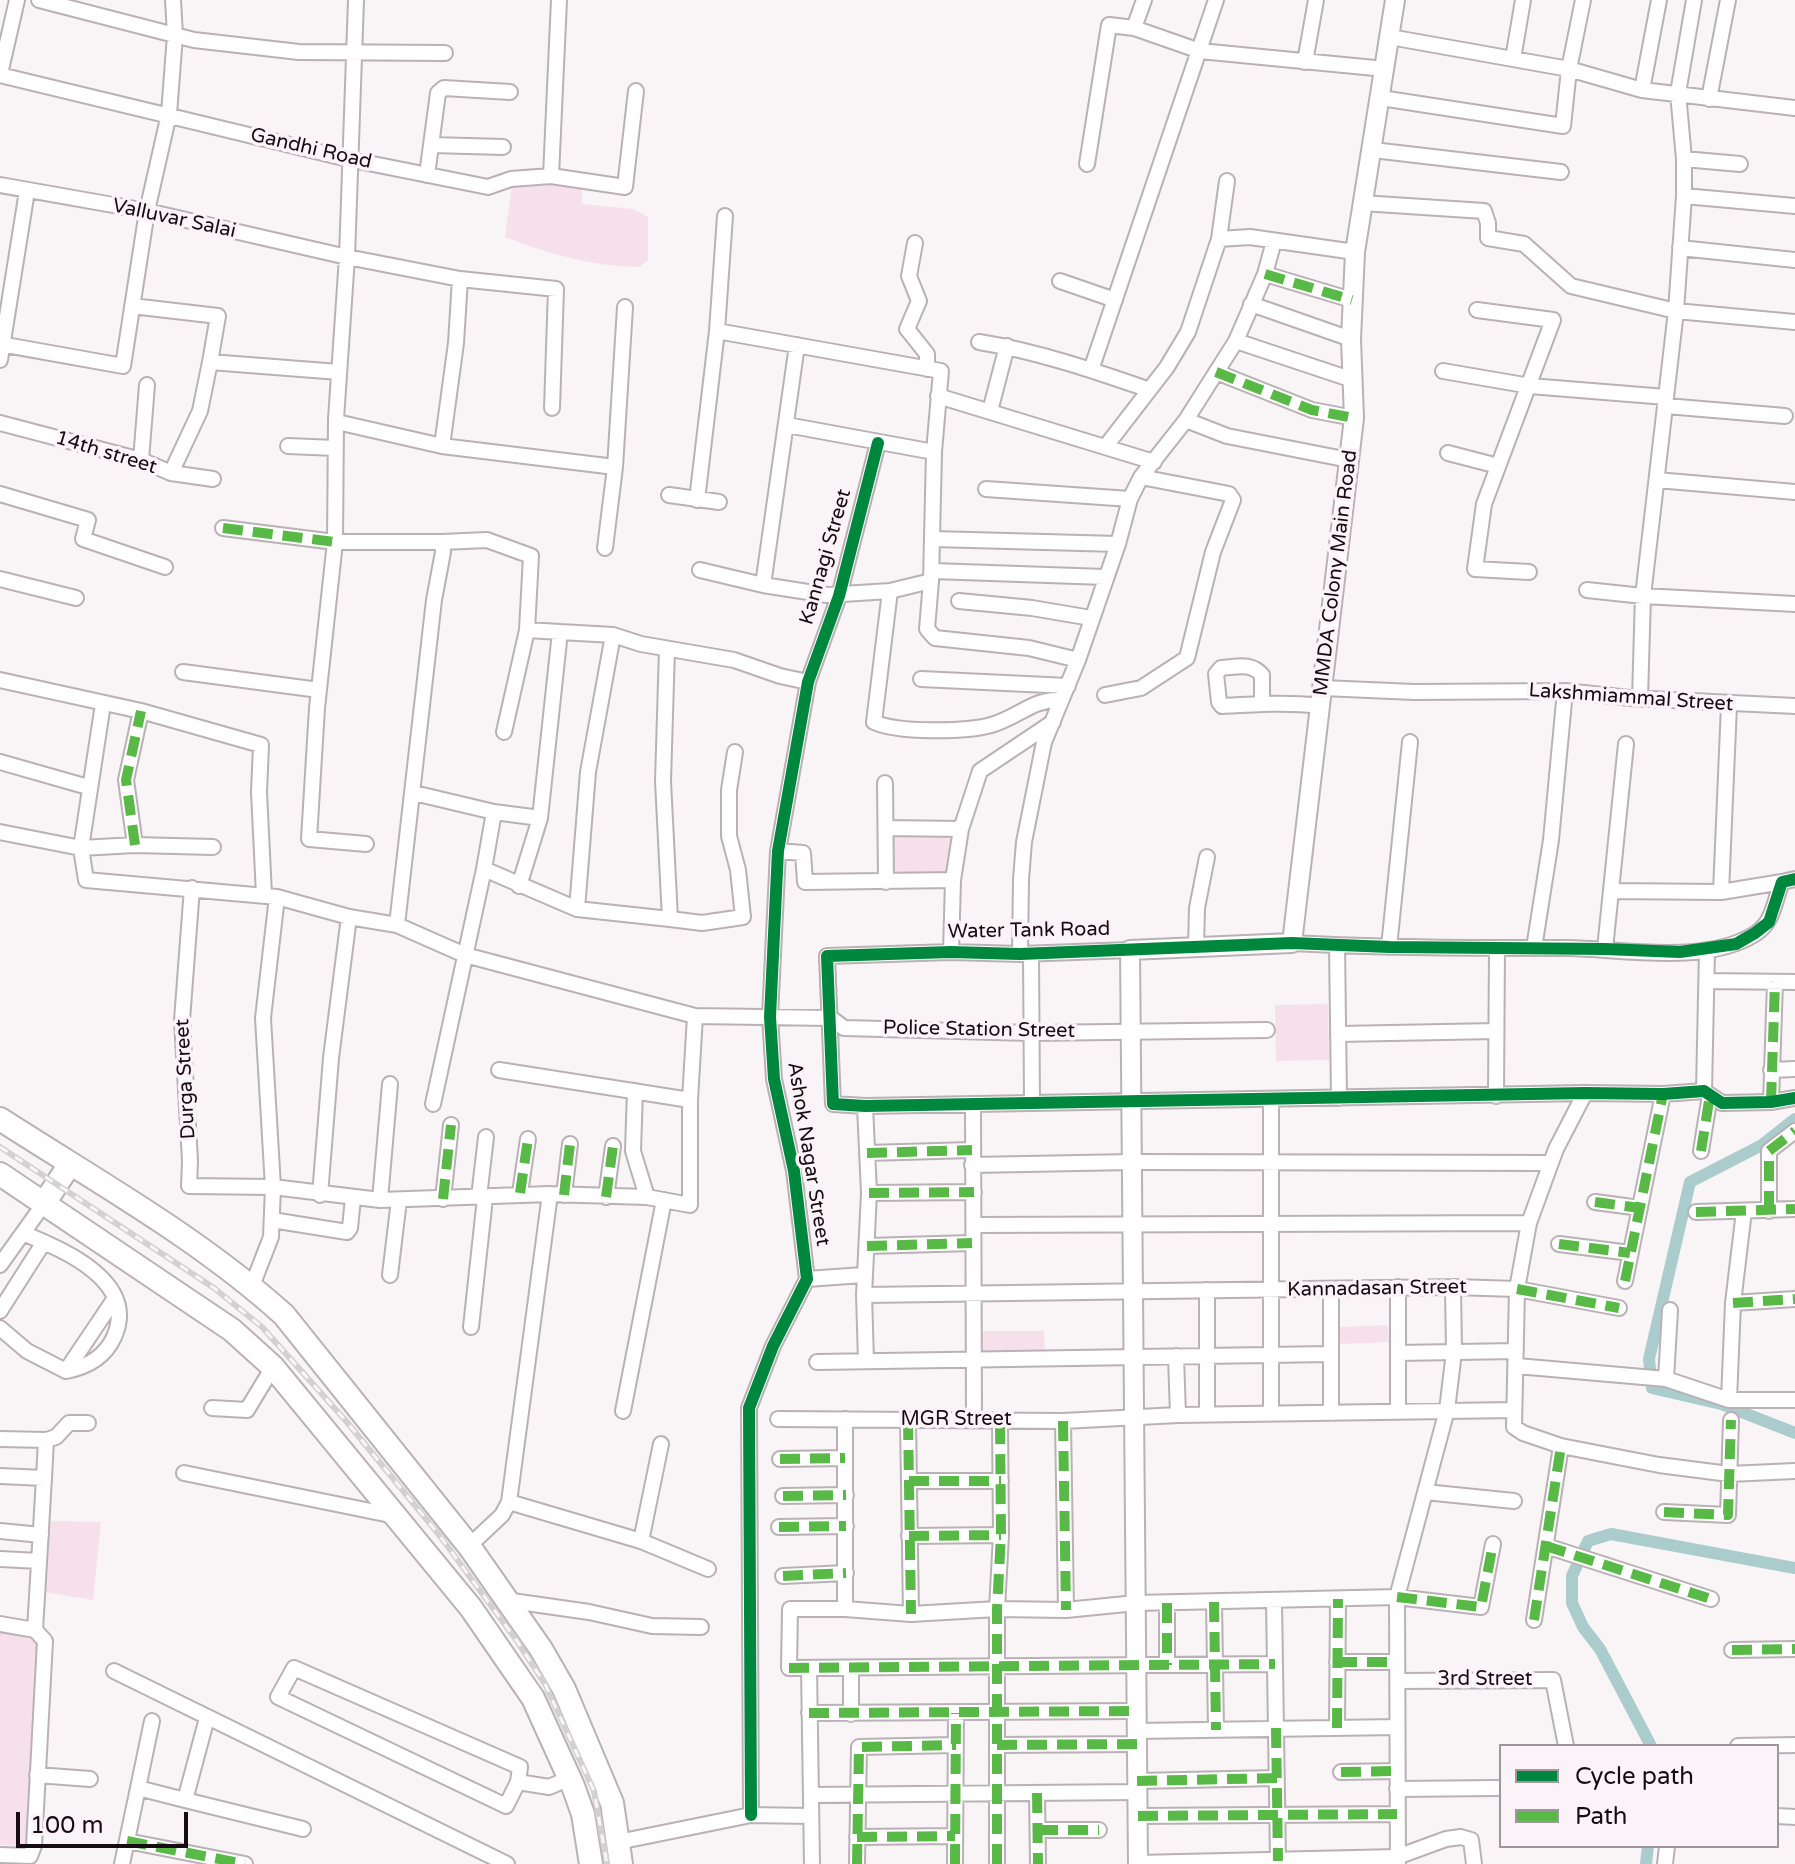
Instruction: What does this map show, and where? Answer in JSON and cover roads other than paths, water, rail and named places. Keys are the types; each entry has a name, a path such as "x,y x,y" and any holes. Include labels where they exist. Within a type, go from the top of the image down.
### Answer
{"main road":[{"path":"0,1119 184,1237 252,1286 284,1315 469,1546 541,1649 564,1689 612,1803 619,1853"},
{"path":"43,1205 70,1164"},
{"path":"0,1174 232,1330 273,1367 471,1608 533,1698 583,1814 591,1864"}],"street":[{"path":"0,75 17,0"},
{"path":"39,0 175,35 299,52 445,53"},
{"path":"1,344 123,366 147,211 169,114 175,35 173,0"},
{"path":"356,0 348,159 347,257 337,422 335,542 319,690 309,839 366,844"},
{"path":"551,176 559,0"},
{"path":"1134,28 1144,0"},
{"path":"1091,370 1216,0"},
{"path":"1305,62 1316,0"},
{"name":"MMDA Colony Main Road","path":"1292,943 1354,418 1351,339 1355,252 1395,0"},
{"path":"1513,59 1523,0"},
{"path":"1381,98 1563,126 1569,69 1583,0"},
{"path":"1642,90 1659,0"},
{"path":"1640,698 1643,596 1676,311 1684,196 1678,93 1694,0"},
{"path":"1709,99 1728,0"},
{"path":"1087,164 1109,25 1134,28 1200,51 1385,69"},
{"path":"1390,37 1569,69 1642,90 1795,108"},
{"name":"Gandhi Road","path":"0,75 348,159 488,187 511,179 551,176 625,187 636,91"},
{"path":"427,175 438,93 444,88 510,92"},
{"path":"432,145 503,147"},
{"path":"1373,150 1561,172"},
{"path":"1684,159 1740,164"},
{"path":"1106,446 1167,367 1188,332 1219,239 1227,181"},
{"name":"Valluvar Salai","path":"0,185 147,211 347,257 460,279 556,289 552,408"},
{"path":"0,360 7,282 27,191"},
{"path":"1684,196 1795,206"},
{"path":"1362,203 1484,211 1488,238 1524,244 1571,286 1676,311 1795,322"},
{"path":"697,500 717,331 725,216"},
{"path":"1219,239 1250,237 1355,252"},
{"path":"1032,1103 1032,1033 1021,879 1024,842 1044,742 1078,660 1118,544 1130,499 1141,477 1186,420 1236,341 1265,274 1274,241"},
{"path":"915,243 909,276 919,301 907,329 927,354 927,369"},
{"path":"1680,248 1795,260"},
{"path":"1265,274 1352,300"},
{"path":"442,446 456,343 460,279"},
{"path":"1060,281 1115,300"},
{"path":"1251,304 1351,339"},
{"path":"132,306 218,316 200,411 171,473"},
{"path":"605,548 615,467 625,307"},
{"path":"1477,310 1553,320 1484,504 1475,569 1529,572"},
{"path":"717,331 941,371 934,452 932,576 927,629 935,638 1029,648 1078,660"},
{"path":"1236,341 1353,380"},
{"path":"979,342 1007,346 1147,389"},
{"path":"763,585 797,345"},
{"path":"990,411 1007,346"},
{"path":"210,362 339,372"},
{"path":"1443,371 1530,386 1785,416"},
{"path":"1216,372 1312,410 1354,418"},
{"path":"141,460 147,385"},
{"path":"938,396 1154,462"},
{"path":"1186,420 1227,436 1349,460"},
{"path":"337,422 442,446 615,467"},
{"name":"14th street","path":"0,423 141,460 171,473 213,479"},
{"path":"787,425 934,452"},
{"name":"Kannagi Street","path":"808,682 839,596 878,443"},
{"path":"288,446 336,448"},
{"path":"1448,453 1498,466"},
{"path":"1105,695 1141,688 1187,658 1213,552 1233,500 1229,494 1141,477"},
{"path":"1657,480 1795,492"},
{"path":"986,489 1130,499"},
{"path":"0,494 88,520 83,539 165,567"},
{"path":"669,495 719,502"},
{"path":"223,528 335,542 487,540 531,556 527,630 504,732"},
{"path":"933,539 1118,544"},
{"path":"397,925 442,542"},
{"path":"700,570 763,585 839,596 890,591 932,576 1105,577"},
{"path":"0,579 76,598"},
{"path":"1587,590 1795,604"},
{"path":"890,591 874,722 907,730 990,725 1024,712 1043,699 1059,700"},
{"path":"959,601 1091,618"},
{"path":"527,630 613,635 667,649 734,660 808,682"},
{"path":"519,886 540,818 560,632"},
{"path":"577,909 588,772 613,635"},
{"path":"667,649 663,781 670,919"},
{"path":"1221,668 1256,668 1262,675 1262,703 1222,706 1216,674 1221,668"},
{"path":"183,672 319,690"},
{"path":"921,679 1068,686"},
{"path":"0,680 141,711 261,745 259,792 270,896 263,1018 273,1187 271,1237 252,1286"},
{"name":"Ashok Nagar Street","path":"807,1279 794,1171 774,1079 770,1017 778,851 808,682"},
{"path":"1534,948 1551,840 1565,691"},
{"name":"Lakshmiammal Street","path":"1262,703 1414,692 1565,691 1729,705 1795,706"},
{"path":"81,848 103,704"},
{"path":"1721,892 1729,705"},
{"path":"135,845 126,780 141,711"},
{"path":"951,952 953,880 961,829 980,771 1053,721"},
{"path":"1389,947 1410,742"},
{"path":"1605,949 1626,744"},
{"path":"484,869 577,909 702,923 743,917 738,870 729,836 729,790 735,752"},
{"path":"0,762 88,787"},
{"path":"885,783 886,882"},
{"path":"414,793 494,812 540,818"},
{"path":"433,1104 494,812"},
{"path":"886,828 961,829"},
{"path":"0,832 81,848 135,845 213,847"},
{"name":"Police Station Street","path":"81,848 86,880 270,896 349,917 397,925 465,955 695,1016 831,1018 844,1028 1032,1033 1267,1030"},
{"path":"778,851 803,853 805,882 953,880"},
{"path":"1196,947 1197,908 1207,857"},
{"path":"1292,943 1497,949 1707,950 1736,944 1769,922 1788,880"},
{"path":"1611,891 1721,892 1788,880"},
{"name":"Durga Street","path":"192,888 182,1020 189,1186 273,1187"},
{"path":"320,1195 331,1058 349,917"},
{"name":"Water Tank Road","path":"831,1018 827,956 951,952 1025,954 1292,943"},
{"path":"1337,945 1339,1098"},
{"path":"1496,1096 1497,949"},
{"path":"1130,950 1138,1863 1398,1860 1446,1839 1461,1837 1471,1840 1474,1864"},
{"path":"1701,1151 1707,1093 1707,950"},
{"path":"1707,981 1795,982"},
{"path":"1771,1102 1775,982"},
{"path":"273,1187 380,1200 482,1198 520,1193 647,1197 690,1205 690,1100 695,1016"},
{"path":"831,1018 833,1104 865,1106 1585,1093 1707,1093 1722,1103 1795,1098"},
{"path":"1338,1034 1496,1031"},
{"path":"1771,1070 1795,1069"},
{"path":"499,1070 690,1100"},
{"path":"380,1200 390,1084"},
{"path":"635,1091 633,1151 647,1197"},
{"path":"1585,1093 1551,1163 1529,1223 1517,1289 1514,1427 1561,1446 1659,1465 1729,1474 1795,1471"},
{"path":"1625,1281 1663,1094"},
{"path":"1271,1099 1271,1413"},
{"path":"973,1104 974,1420"},
{"path":"865,1106 869,1193 863,1275 866,1361"},
{"path":"443,1199 451,1125"},
{"path":"1769,1211 1769,1151 1795,1131"},
{"path":"471,1327 486,1137"},
{"path":"520,1193 528,1139"},
{"path":"469,1546 502,1515 509,1502 557,1194 570,1144"},
{"path":"606,1197 613,1146"},
{"path":"867,1153 1132,1162 1551,1163"},
{"path":"869,1193 974,1192"},
{"path":"272,1220 347,1232 353,1198"},
{"path":"390,1275 399,1200"},
{"path":"623,1411 664,1200"},
{"path":"1595,1202 1640,1208"},
{"path":"0,1265 43,1205"},
{"path":"1696,1212 1795,1209"},
{"path":"1729,1400 1733,1303 1744,1211"},
{"path":"975,1225 1529,1223"},
{"path":"0,1328 27,1351 66,1371 90,1364 109,1349 120,1323 110,1287 80,1261 23,1233"},
{"path":"0,1311 44,1242"},
{"path":"867,1246 972,1243"},
{"path":"1559,1244 1630,1253"},
{"path":"751,1815 749,1408 773,1346 807,1279 863,1275"},
{"path":"1398,1287 1398,1411"},
{"path":"1398,1860 1397,1597 1447,1410 1454,1352 1453,1287"},
{"name":"Kannadasan Street","path":"864,1295 1453,1287 1517,1289 1619,1308"},
{"path":"1331,1289 1331,1413"},
{"path":"1207,1290 1207,1415"},
{"path":"66,1371 115,1298"},
{"path":"1733,1303 1795,1299"},
{"path":"1666,1379 1670,1310"},
{"path":"1398,1353 1454,1352 1517,1358 1666,1379 1729,1400 1795,1400"},
{"path":"817,1362 1331,1354"},
{"path":"1176,1356 1178,1415"},
{"path":"212,1408 247,1410 273,1367"},
{"name":"MGR Street","path":"778,1419 1063,1421 1178,1415 1514,1410"},
{"path":"845,1419 845,1609"},
{"path":"908,1420 911,1614"},
{"path":"997,1864 1000,1420"},
{"path":"1664,1512 1728,1515 1731,1420"},
{"path":"1063,1421 1066,1610"},
{"path":"0,1439 46,1440 56,1437 69,1423 88,1423"},
{"path":"35,1630 46,1440"},
{"path":"641,1541 661,1444"},
{"path":"1534,1620 1561,1446"},
{"path":"780,1459 845,1458"},
{"path":"184,1473 395,1516"},
{"path":"0,1476 44,1478"},
{"path":"909,1481 1001,1481"},
{"path":"1425,1492 1514,1501"},
{"path":"783,1496 846,1495"},
{"path":"509,1502 641,1541 708,1569"},
{"path":"779,1527 846,1526"},
{"path":"0,1531 41,1535"},
{"path":"909,1536 1001,1535"},
{"path":"1275,1664 789,1668 790,1609 911,1614 997,1609 1066,1610 1136,1603 1397,1597 1481,1607 1493,1544"},
{"path":"1546,1546 1711,1599"},
{"path":"0,1559 39,1561"},
{"path":"783,1576 846,1573"},
{"path":"1337,1728 1338,1599"},
{"path":"505,1600 589,1612 652,1626 701,1627"},
{"path":"1274,1601 1278,1861"},
{"path":"1214,1602 1216,1730"},
{"path":"1167,1603 1167,1665"},
{"path":"0,1624 35,1630 45,1641 34,1846 29,1860 0,1855"},
{"path":"1732,1650 1795,1649"},
{"path":"1337,1662 1397,1662"},
{"path":"294,1668 520,1767 518,1782 506,1806 278,1697 294,1668"},
{"path":"809,1668 812,1864"},
{"path":"851,1669 851,1714"},
{"path":"114,1671 507,1864"},
{"name":"3rd Street","path":"1398,1681 1553,1680 1566,1744"},
{"path":"809,1713 1137,1711"},
{"path":"955,1864 956,1713"},
{"path":"185,1800 207,1718"},
{"path":"122,1864 152,1721"},
{"path":"997,1745 1216,1730 1397,1727"},
{"path":"857,1864 859,1747 956,1745"},
{"path":"1341,1772 1397,1771"},
{"path":"37,1775 90,1779"},
{"path":"518,1782 549,1787 570,1778"},
{"path":"811,1795 1037,1793 1277,1778"},
{"path":"138,1788 303,1829"},
{"path":"1397,1789 1497,1788"},
{"path":"1037,1793 1038,1864"},
{"path":"1138,1816 1397,1814"},
{"path":"619,1853 751,1815 811,1816"},
{"path":"1038,1830 1099,1830"},
{"path":"857,1837 955,1836"},
{"path":"127,1841 245,1864"}],"waterway":[{"path":"1795,1119 1762,1145 1690,1182 1649,1359 1652,1388 1721,1404 1795,1433"},
{"path":"1650,1744 1572,1603 1572,1576 1588,1541 1611,1534 1795,1568"},
{"path":"1646,1864 1648,1848"}],"railway":[{"path":"0,1147 214,1288 262,1327 346,1421 440,1536 545,1684 594,1791 607,1864"}]}
